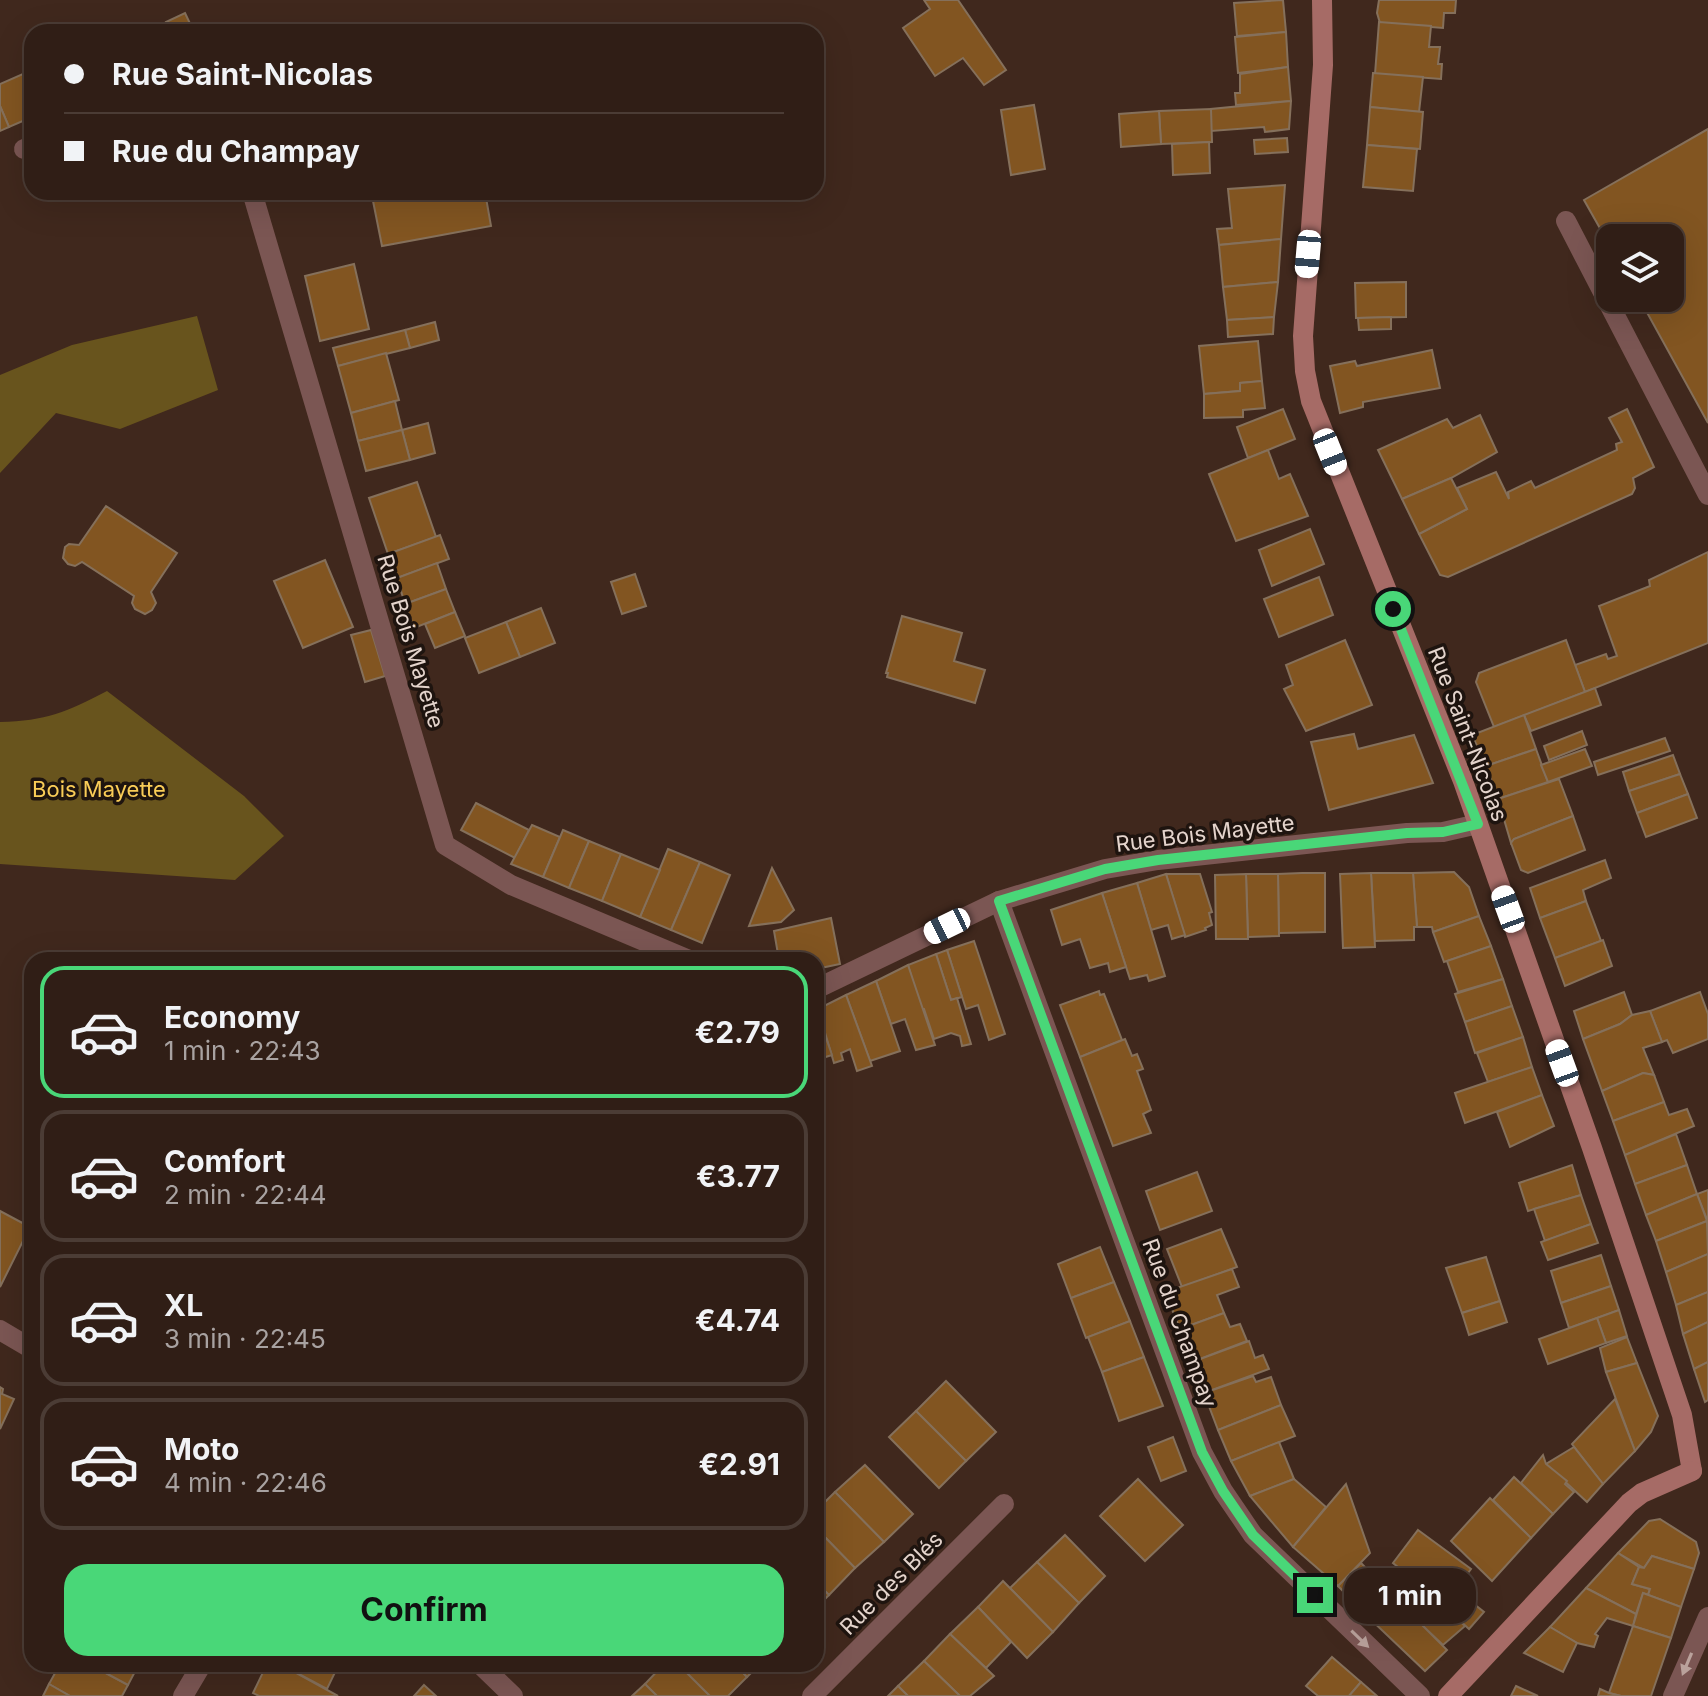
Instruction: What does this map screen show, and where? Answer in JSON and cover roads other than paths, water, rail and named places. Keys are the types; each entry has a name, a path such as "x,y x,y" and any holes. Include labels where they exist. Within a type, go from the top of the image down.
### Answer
{"street":[{"name":"Rue Saint-Nicolas","path":"1322,0 1322,77 1303,336 1309,391 1320,427 1478,824 1670,1377 1700,1476"},
{"name":"Rue Bois Mayette","path":"254,200 445,845 511,885 670,952"},
{"path":"1566,221 1708,495"},
{"name":"Rue Bois Mayette","path":"824,985 999,901 1118,867 1407,833 1443,832 1478,824"},
{"name":"Rue du Champay","path":"999,901 1202,1452 1223,1491 1253,1535 1420,1696"},
{"path":"0,1330 24,1344"},
{"path":"1448,1696 1629,1503 1642,1493 1700,1476"},
{"name":"Rue des Blés","path":"812,1696 1004,1504"},
{"path":"1673,1696 1708,1617"},
{"path":"183,1696 197,1672"},
{"path":"488,1672 513,1696"}],"park label":[{"name":"Bois Mayette","path":"99,789"}]}
